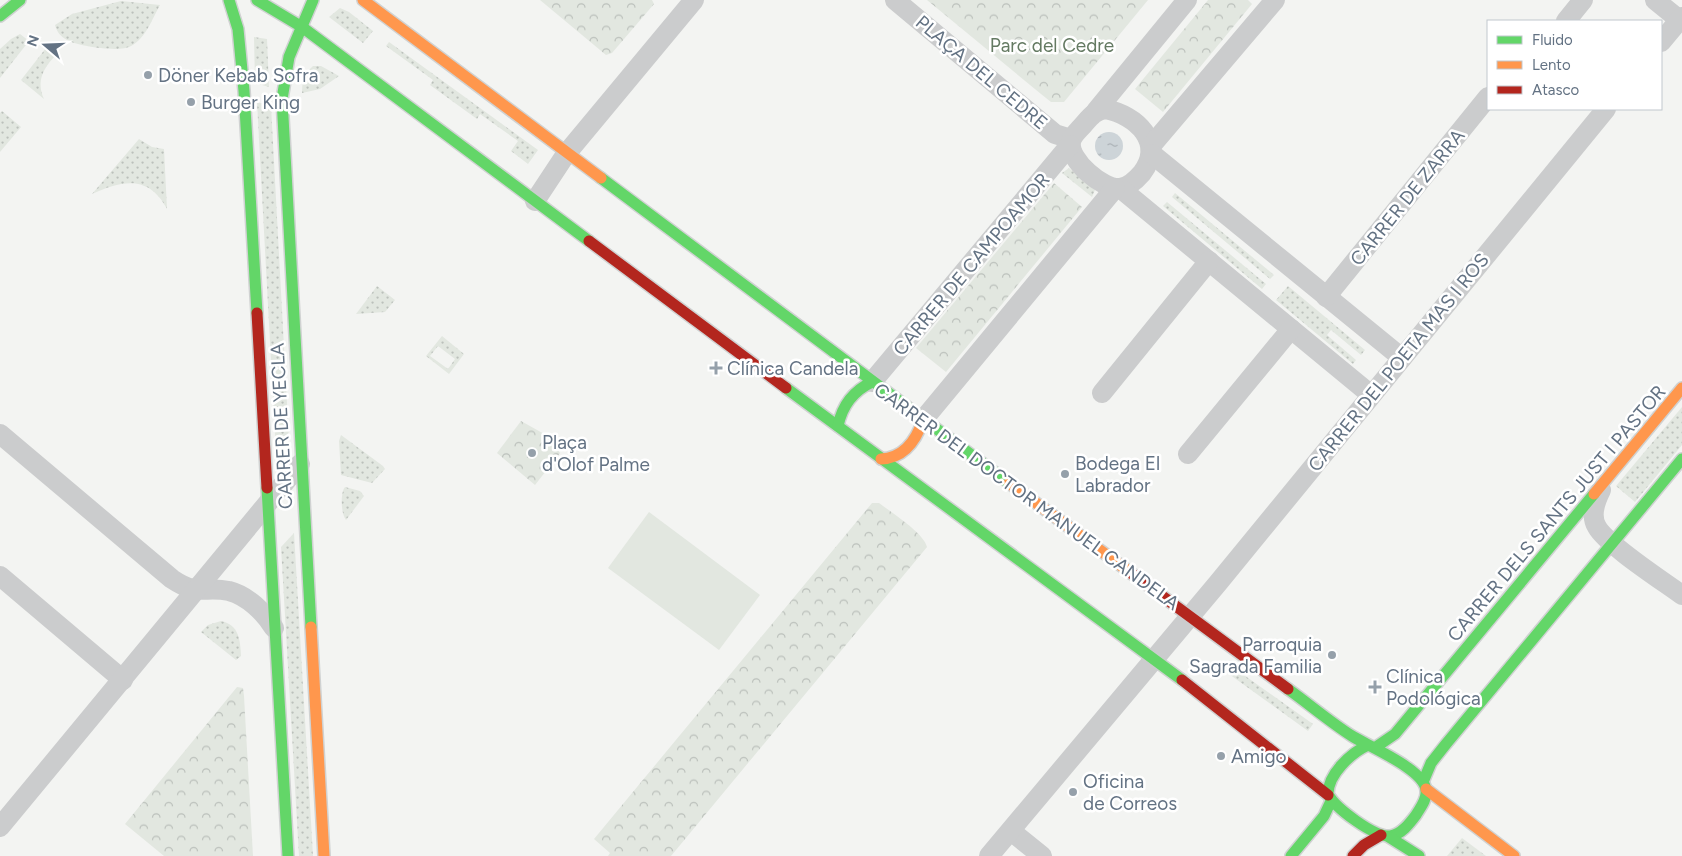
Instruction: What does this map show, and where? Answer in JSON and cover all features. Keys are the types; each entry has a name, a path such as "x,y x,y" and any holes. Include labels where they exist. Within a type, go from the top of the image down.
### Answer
{"main road":[{"path":"0,16 20,0"},
{"name":"CARRER DE YECLA","path":"229,0 238,29 244,91 266,504 288,856"},
{"path":"256,0 302,27 881,459 1194,689 1330,798 1385,836 1419,856"},
{"name":"CARRER DE YECLA","path":"313,0 290,57 282,99 300,464 324,856"},
{"name":"CARRER DEL DOCTOR MANUEL CANDELA","path":"363,0 923,420 1352,736 1372,746"},
{"path":"838,426 839,415 854,393 872,382"},
{"name":"CARRER DELS SANTS JUST I PASTOR","path":"1372,746 1395,734 1682,388"},
{"path":"881,459 892,460 902,455 920,430 923,420"},
{"path":"1353,856 1364,845 1398,833 1413,820 1424,801 1424,785 1431,763 1611,542 1682,459"},
{"path":"1291,856 1324,816 1330,798 1330,786 1343,763 1352,754 1372,746 1514,856"}],"street":[{"path":"535,201 566,154 694,0"},
{"name":"PLAÇA DEL CEDRE","path":"895,0 1055,134 1071,142"},
{"path":"1186,0 1071,142 1074,158 1105,184 1118,188 1370,394"},
{"path":"923,420 1118,188 1129,185 1139,177 1148,166 1152,150 1275,0"},
{"path":"1567,20 1583,0"},
{"path":"1655,0 1681,20 1662,41"},
{"name":"CARRER DE ZARRA","path":"1326,297 1487,99"},
{"path":"1096,111 1105,109 1123,115 1144,132 1152,150 1326,297 1402,358"},
{"name":"CARRER DEL POETA MAS I ROS","path":"1152,659 1605,110"},
{"name":"CARRER DE CAMPOAMOR","path":"872,382 1071,142"},
{"path":"1102,393 1209,261"},
{"path":"1188,454 1291,328"},
{"path":"0,434 172,579 195,591 230,592 266,614 274,628"},
{"path":"0,827 300,464"},
{"path":"1604,483 1597,496 1594,519 1597,527 1611,542 1682,595"},
{"path":"0,576 122,680"},
{"path":"990,856 1100,726 1152,659"},
{"path":"1011,831 1042,856"}],"green space":[{"path":"540,0 652,0 654,4 612,53 606,55"},
{"name":"Parc del Cedre","path":"927,0 1148,0 1064,102 1051,102"},
{"path":"1208,0 1248,0 1252,4 1163,112 1135,89"},
{"path":"121,1 160,5 145,33 131,46 109,49 80,44 65,38 57,30 55,25 72,14"},
{"path":"340,8 349,12 373,31 363,43 329,17"},
{"path":"20,34 29,41 0,78 0,49"},
{"path":"254,37 267,39 269,87 255,83"},
{"path":"389,42 538,150 528,164 511,151 518,141 480,114 477,119 430,85 433,80 386,46"},
{"path":"46,48 57,54 48,64 42,75 41,86 44,99 21,80"},
{"path":"313,66 321,66 339,76 320,89 302,93 304,78"},
{"path":"257,102 271,106 289,440 276,453"},
{"path":"2,111 21,127 0,152 0,113"},
{"path":"139,139 152,147 164,149 167,209 152,190 134,184 114,186 92,194"},
{"path":"1069,168 1095,190 1092,197 1062,173"},
{"path":"1054,183 1082,207 946,372 916,348"},
{"path":"1175,193 1274,275 1270,279 1172,197"},
{"path":"1167,202 1266,284 1262,289 1163,206"},
{"path":"377,286 395,300 385,312 356,314"},
{"path":"1288,286 1365,350 1361,355 1331,330 1327,335 1356,360 1353,364 1276,300"},
{"path":"442,336 464,354 449,374 426,356","holes":["438,346 455,359 448,369 430,356"]},
{"path":"1682,407 1682,445 1635,502 1616,486"},
{"path":"521,421 546,435 560,453 535,485 497,453"},
{"path":"341,435 385,469 372,483 341,475 339,441"},
{"path":"345,487 360,491 364,496 346,520 342,503 342,494"},
{"path":"872,503 879,503 907,524 920,536 927,547 671,856 608,856 610,853 594,839"},
{"path":"649,512 760,595 719,650 608,568"},
{"path":"294,533 313,856 299,856 281,547"},
{"path":"221,621 232,626 237,634 241,656 236,660 201,632 208,625"},
{"path":"1227,663 1313,724 1308,731 1222,669"},
{"path":"237,687 243,688 244,696 253,856 164,856 125,824"},
{"path":"1462,838 1486,856 1447,856"}],"water":[{"path":"1109,132 1119,136 1123,146 1119,156 1109,160 1099,156 1095,146 1099,136"}],"traffic: fast":[{"path":"0,16 20,0"},
{"path":"229,0 238,29 244,91 257,313"},
{"path":"257,0 302,27 589,241"},
{"path":"311,627 282,99 289,57 313,0"},
{"path":"601,178 1009,483"},
{"path":"838,426 842,412 849,400 859,390 872,382"},
{"path":"786,388 1182,680"},
{"path":"1423,782 1431,763 1446,744 1682,459"},
{"path":"267,488 288,856"},
{"path":"1376,747 1395,734 1594,494"},
{"path":"1288,689 1352,736 1395,759 1407,767 1423,783 1426,791 1423,804 1408,825 1394,835 1383,835 1365,827 1338,807 1328,794 1329,786 1336,772 1355,753 1368,745"},
{"path":"1291,856 1324,816 1331,801"},
{"path":"1389,837 1419,856"}],"traffic: slow":[{"path":"363,0 601,178"},
{"path":"1594,494 1682,388"},
{"path":"881,459 903,452 917,435 923,420"},
{"path":"1009,483 1131,573"},
{"path":"311,627 324,856"},
{"path":"1426,789 1514,856"}],"traffic: jam":[{"path":"589,241 786,388"},
{"path":"257,313 267,488"},
{"path":"1131,573 1288,689"},
{"path":"1182,680 1328,795"},
{"path":"1353,856 1364,845 1381,835"}],"place":[{"name":"Döner Kebab Sofra","path":"148,75"},
{"name":"Burger King","path":"191,102"},
{"name":"Clínica Candela","path":"716,368"},
{"name":"Plaça d'Olof Palme","path":"532,453"},
{"name":"Bodega El Labrador","path":"1065,474"},
{"name":"Parroquia Sagrada Familia","path":"1332,655"},
{"name":"Clínica Podológica","path":"1375,687"},
{"name":"Amigo","path":"1221,756"},
{"name":"Oficina de Correos","path":"1073,792"}]}
